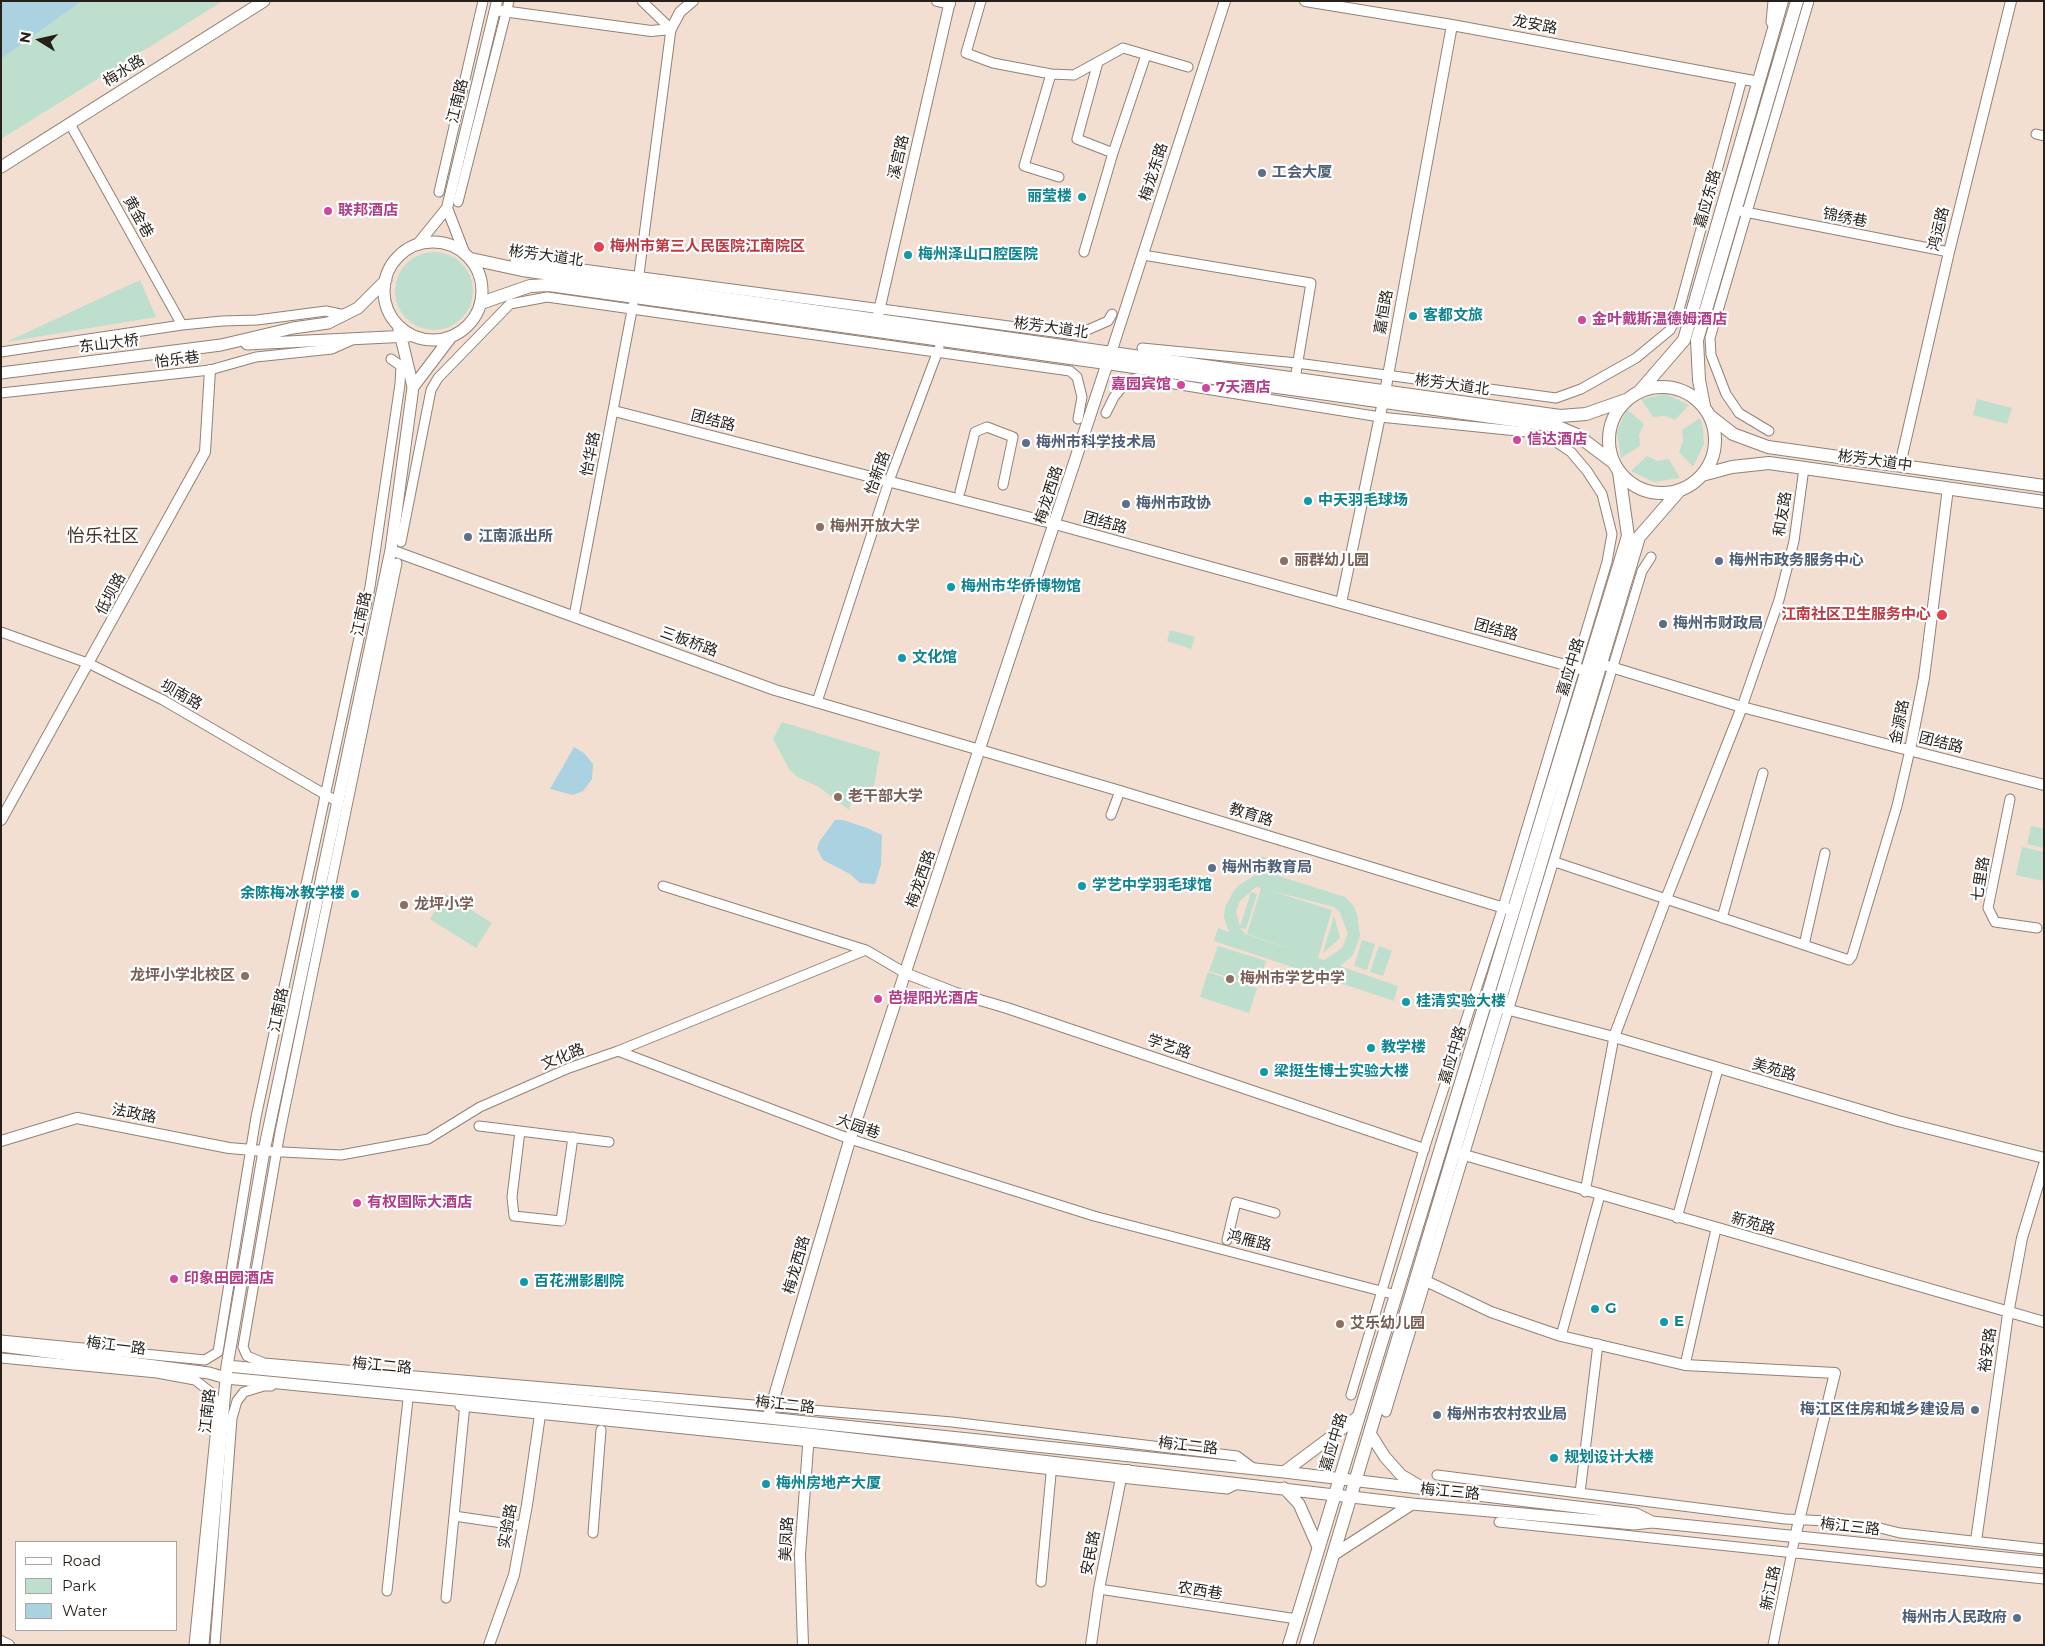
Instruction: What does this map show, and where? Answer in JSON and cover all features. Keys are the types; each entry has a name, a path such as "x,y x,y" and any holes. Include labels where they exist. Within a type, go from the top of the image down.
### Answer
{"main road":[{"name":"梅水路","path":"1,167 264,1"},
{"path":"1771,38 1774,1"},
{"name":"嘉应东路","path":"1639,392 1684,340 1782,1"},
{"name":"嘉应东路","path":"1707,411 1698,366 1697,340 1741,212 1797,1"},
{"path":"221,345 352,340 400,331 433,340 451,336 473,320 481,303 480,275 467,256 446,244 427,242 417,245 401,255 389,271 386,280 386,300 392,318 400,331"},
{"name":"彬芳大道北","path":"467,256 522,270 636,292 940,346 1109,359 1295,379 1384,397 1560,416 1586,414 1626,400"},
{"path":"221,345 293,328 328,323 358,308 386,280"},
{"name":"彬芳大道北","path":"481,303 530,286 549,285 879,314 1109,359 1384,397 1556,426 1577,435 1617,467"},
{"name":"江南路","path":"203,1645 227,1372 264,1151 391,550 413,387 400,331"},
{"name":"江南路","path":"413,387 451,336"},
{"name":"东山大桥","path":"1,373 221,345"},
{"name":"梅龙西路","path":"770,1412 850,1139 1109,359"},
{"path":"1656,386 1678,388 1688,393 1707,411 1715,431 1715,447 1712,458 1702,475 1695,482 1678,491 1669,493 1650,492 1633,485 1617,467 1611,454 1609,435 1614,416 1626,400 1639,392 1656,386"},
{"name":"彬芳大道中","path":"1707,411 1733,434 1768,447 2044,486"},
{"name":"彬芳大道中","path":"1702,475 1732,467 1769,463 2044,502"},
{"name":"嘉应中路","path":"1289,1645 1396,1295 1508,909 1581,669 1628,536 1617,467"},
{"name":"嘉应中路","path":"1306,1645 1503,1009 1601,664 1639,538 1678,491"},
{"name":"梅江一路","path":"1,1346 209,1373 227,1372"},
{"name":"梅江二路","path":"227,1372 770,1412 1340,1478"},
{"name":"梅江二路","path":"227,1372 541,1408 809,1434 1125,1474 1240,1483 1335,1494"},
{"path":"1284,1472 1359,1416"},
{"path":"1371,1434 1385,1457 1401,1475 1423,1488"},
{"name":"梅江三路","path":"1340,1478 1636,1514 1652,1522"},
{"path":"1284,1488 1299,1504 1318,1547"},
{"name":"梅江三路","path":"1335,1494 1412,1504 1634,1524 1652,1522 2044,1562"},
{"path":"1333,1555 1412,1504"}],"street":[{"path":"440,192 483,1"},
{"path":"642,1 671,30"},
{"path":"671,30 680,12 693,1"},
{"path":"937,1 950,3"},
{"path":"981,1 966,53 993,63 1051,74 1074,75 1123,48 1188,67"},
{"name":"梅龙东路","path":"1109,359 1225,1"},
{"name":"龙安路","path":"1305,1 1452,25 1759,82"},
{"path":"1769,432 1739,413 1726,394 1711,355 1712,328 1741,212 1808,1"},
{"name":"鸿运路","path":"1900,465 1949,252 2011,1"},
{"name":"溪宫路","path":"879,314 950,3"},
{"path":"496,6 507,6 651,31 671,30"},
{"name":"江南路","path":"417,245 447,208 496,6"},
{"path":"458,202 507,6"},
{"name":"嘉恒路","path":"1340,603 1384,397 1452,25"},
{"name":"怡华路","path":"574,616 636,292 671,30"},
{"path":"1084,252 1113,153 1146,55"},
{"path":"1098,62 1077,140 1113,153"},
{"path":"1051,74 1024,166 1059,177"},
{"path":"1142,348 1297,363 1556,398 1581,389 1636,358 1670,330 1677,317 1742,79"},
{"name":"黄金巷","path":"70,124 182,325"},
{"path":"447,208 467,256"},
{"name":"锦绣巷","path":"1741,212 1949,252"},
{"path":"1142,256 1311,283 1295,379"},
{"path":"515,260 636,292"},
{"path":"401,542 431,390 438,378 510,304 547,297 636,292"},
{"path":"1,352 222,320 257,320 326,311 346,315"},
{"path":"879,314 1076,335 1108,321 1112,314"},
{"name":"怡乐巷","path":"1,393 210,370 256,357 332,349 352,340"},
{"path":"940,346 1070,370 1077,377 1082,397 1078,419"},
{"name":"怡新路","path":"817,702 889,481 940,346"},
{"path":"1,1340 206,1360 218,1352 251,1150 370,587 400,384 401,366 391,359"},
{"name":"低坝路","path":"1,820 90,664 205,452 210,370"},
{"path":"1106,413 1114,397 1127,381 1137,378 1380,417 1527,432 1550,438 1571,452 1588,471 1602,494 1612,534 1581,669"},
{"name":"团结路","path":"614,411 1055,524 1581,669"},
{"path":"960,492 975,432 987,427 1013,437 1003,485"},
{"name":"和友路","path":"1742,707 1779,600 1794,541 1804,468"},
{"name":"金源路","path":"1804,945 1848,960 1852,956 1896,806 1910,750 1924,678 1948,488"},
{"name":"三板桥路","path":"391,550 775,690 980,751"},
{"path":"1503,1009 1642,571 1651,556"},
{"path":"397,563 277,1152 243,1347 247,1356 264,1363 770,1412"},
{"name":"坝南路","path":"1,632 90,664 163,700 338,802"},
{"name":"团结路","path":"1601,664 1742,707 2044,785"},
{"path":"1585,1192 1614,1037 1742,707"},
{"name":"教育路","path":"980,751 1120,791 1508,909"},
{"path":"1722,918 1763,773"},
{"path":"1111,815 1120,791"},
{"name":"七里路","path":"2010,799 1988,908 1995,922 2037,928"},
{"path":"1558,863 1804,945 1825,853"},
{"path":"663,886 866,950 905,972"},
{"path":"1351,1394 1424,1148 1508,909"},
{"name":"文化路","path":"264,1151 341,1155 428,1138 480,1107 569,1068 618,1051 866,950"},
{"name":"学艺路","path":"905,972 956,993 1016,1011 1424,1148"},
{"name":"美苑路","path":"1503,1009 1614,1037 1718,1069 1898,1120 2044,1158"},
{"name":"大园巷","path":"618,1051 850,1139 1094,1216"},
{"path":"1677,1218 1718,1069"},
{"name":"法政路","path":"1,1142 77,1118 229,1148 264,1151"},
{"path":"479,1126 609,1142"},
{"path":"520,1131 512,1197 514,1216 561,1221 573,1137"},
{"path":"1386,1412 1459,1154"},
{"name":"新苑路","path":"1459,1154 2008,1314 2044,1322"},
{"name":"裕安路","path":"1976,1542 2008,1314 2022,1238 2044,1165"},
{"path":"1561,1336 1600,1195"},
{"path":"1227,1240 1236,1202 1276,1213"},
{"name":"鸿雁路","path":"1094,1216 1396,1295"},
{"path":"1685,1365 1716,1229"},
{"path":"1428,1282 1491,1312 1561,1336 1685,1365 1835,1373 1795,1537"},
{"path":"1580,1493 1598,1344"},
{"path":"1,1358 157,1373 195,1380 213,1394 218,1407 194,1645"},
{"path":"215,1645 232,1418 237,1401 244,1392 264,1386 1125,1474"},
{"path":"387,1591 408,1399"},
{"path":"446,1598 465,1404"},
{"name":"实验路","path":"489,1645 514,1574 541,1408"},
{"path":"593,1533 601,1430"},
{"name":"美凤路","path":"803,1645 800,1554 809,1434"},
{"path":"1042,1582 1051,1474"},
{"name":"安民路","path":"1091,1645 1099,1589 1125,1474"},
{"path":"1437,1475 1785,1519 1828,1521 1880,1528 1900,1533 2044,1549"},
{"path":"454,1516 523,1526"},
{"path":"1499,1522 2044,1579"},
{"name":"新江路","path":"1773,1645 1795,1537"},
{"name":"农西巷","path":"1099,1589 1296,1619"},
{"path":"1,1641 9,1645"}],"green space":[{"path":"82,1 223,1 1,139 1,59"},
{"path":"434,252 449,255 462,263 470,276 473,291 470,306 462,319 449,327 434,330 419,327 406,319 398,306 395,291 398,276 406,263 419,255"},
{"path":"140,280 156,317 6,342"},
{"path":"1666,394 1689,405 1675,420 1665,416 1653,417 1641,399"},
{"path":"1977,399 2012,408 2007,424 1973,415"},
{"path":"1627,409 1644,424 1639,435 1640,446 1621,458 1617,432"},
{"path":"1700,418 1703,427 1704,444 1693,467 1679,452 1683,441 1682,430"},
{"path":"1647,456 1658,461 1669,459 1680,478 1654,482 1631,471"},
{"path":"1170,630 1195,637 1191,649 1167,641"},
{"path":"782,722 880,752 874,786 855,789 849,810 819,787 797,777 789,769 773,739"},
{"path":"2031,826 2044,829 2044,848 2027,844"},
{"path":"2022,847 2044,852 2044,881 2016,875"},
{"path":"1260,856 1280,862 1278,871 1257,865"},
{"path":"1266,872 1345,897 1353,905 1357,914 1360,936 1353,955 1340,966 1398,986 1394,1001 1214,941 1218,928 1229,932 1224,917 1225,907 1233,892 1238,886 1255,875","holes":["1256,887 1334,907 1339,911 1348,933 1342,948 1324,960 1245,934 1240,928 1246,929 1257,894 1251,892 1240,927 1236,912 1240,901"]},
{"path":"1261,888 1332,910 1318,958 1247,934"},
{"path":"446,894 492,923 476,948 430,919"},
{"path":"1334,915 1340,938 1323,953"},
{"path":"1362,940 1375,944 1367,970 1354,966"},
{"path":"1218,946 1266,961 1258,987 1209,971"},
{"path":"1379,946 1392,951 1383,976 1370,972"},
{"path":"1208,972 1257,988 1249,1013 1200,997"}],"water":[{"path":"1,1 82,1 1,59"},
{"path":"574,747 584,753 593,764 592,779 583,791 573,795 550,789"},
{"path":"835,820 843,820 882,835 881,865 875,884 860,883 850,874 823,860 817,849 819,842"}],"place":[{"name":"工会大厦","path":"1262,173"},
{"name":"丽莹楼","path":"1082,197"},
{"name":"联邦酒店","path":"328,211"},
{"name":"梅州市第三人民医院江南院区","path":"599,247"},
{"name":"梅州泽山口腔医院","path":"908,255"},
{"name":"客都文旅","path":"1413,316"},
{"name":"金叶戴斯温德姆酒店","path":"1582,320"},
{"name":"嘉园宾馆","path":"1181,385"},
{"name":"7天酒店","path":"1206,388"},
{"name":"信达酒店","path":"1517,440"},
{"name":"梅州市科学技术局","path":"1026,443"},
{"name":"中天羽毛球场","path":"1308,501"},
{"name":"梅州市政协","path":"1126,504"},
{"name":"梅州开放大学","path":"820,527"},
{"name":"江南派出所","path":"468,537"},
{"name":"丽群幼儿园","path":"1284,561"},
{"name":"梅州市政务服务中心","path":"1719,561"},
{"name":"梅州市华侨博物馆","path":"951,587"},
{"name":"江南社区卫生服务中心","path":"1942,615"},
{"name":"梅州市财政局","path":"1663,624"},
{"name":"文化馆","path":"902,658"},
{"name":"老干部大学","path":"838,797"},
{"name":"梅州市教育局","path":"1212,868"},
{"name":"学艺中学羽毛球馆","path":"1082,886"},
{"name":"余陈梅冰教学楼","path":"355,894"},
{"name":"龙坪小学","path":"404,905"},
{"name":"龙坪小学北校区","path":"245,976"},
{"name":"梅州市学艺中学","path":"1230,979"},
{"name":"芭提阳光酒店","path":"878,999"},
{"name":"桂清实验大楼","path":"1406,1002"},
{"name":"教学楼","path":"1371,1048"},
{"name":"梁挺生博士实验大楼","path":"1264,1072"},
{"name":"有权国际大酒店","path":"357,1203"},
{"name":"印象田园酒店","path":"174,1279"},
{"name":"百花洲影剧院","path":"524,1282"},
{"name":"G","path":"1595,1309"},
{"name":"E","path":"1664,1322"},
{"name":"艾乐幼儿园","path":"1340,1324"},
{"name":"梅江区住房和城乡建设局","path":"1975,1410"},
{"name":"梅州市农村农业局","path":"1437,1415"},
{"name":"规划设计大楼","path":"1554,1458"},
{"name":"梅州房地产大厦","path":"766,1484"},
{"name":"梅州市人民政府","path":"2017,1618"}],"district":[{"name":"怡乐社区","path":"103,537"}]}
